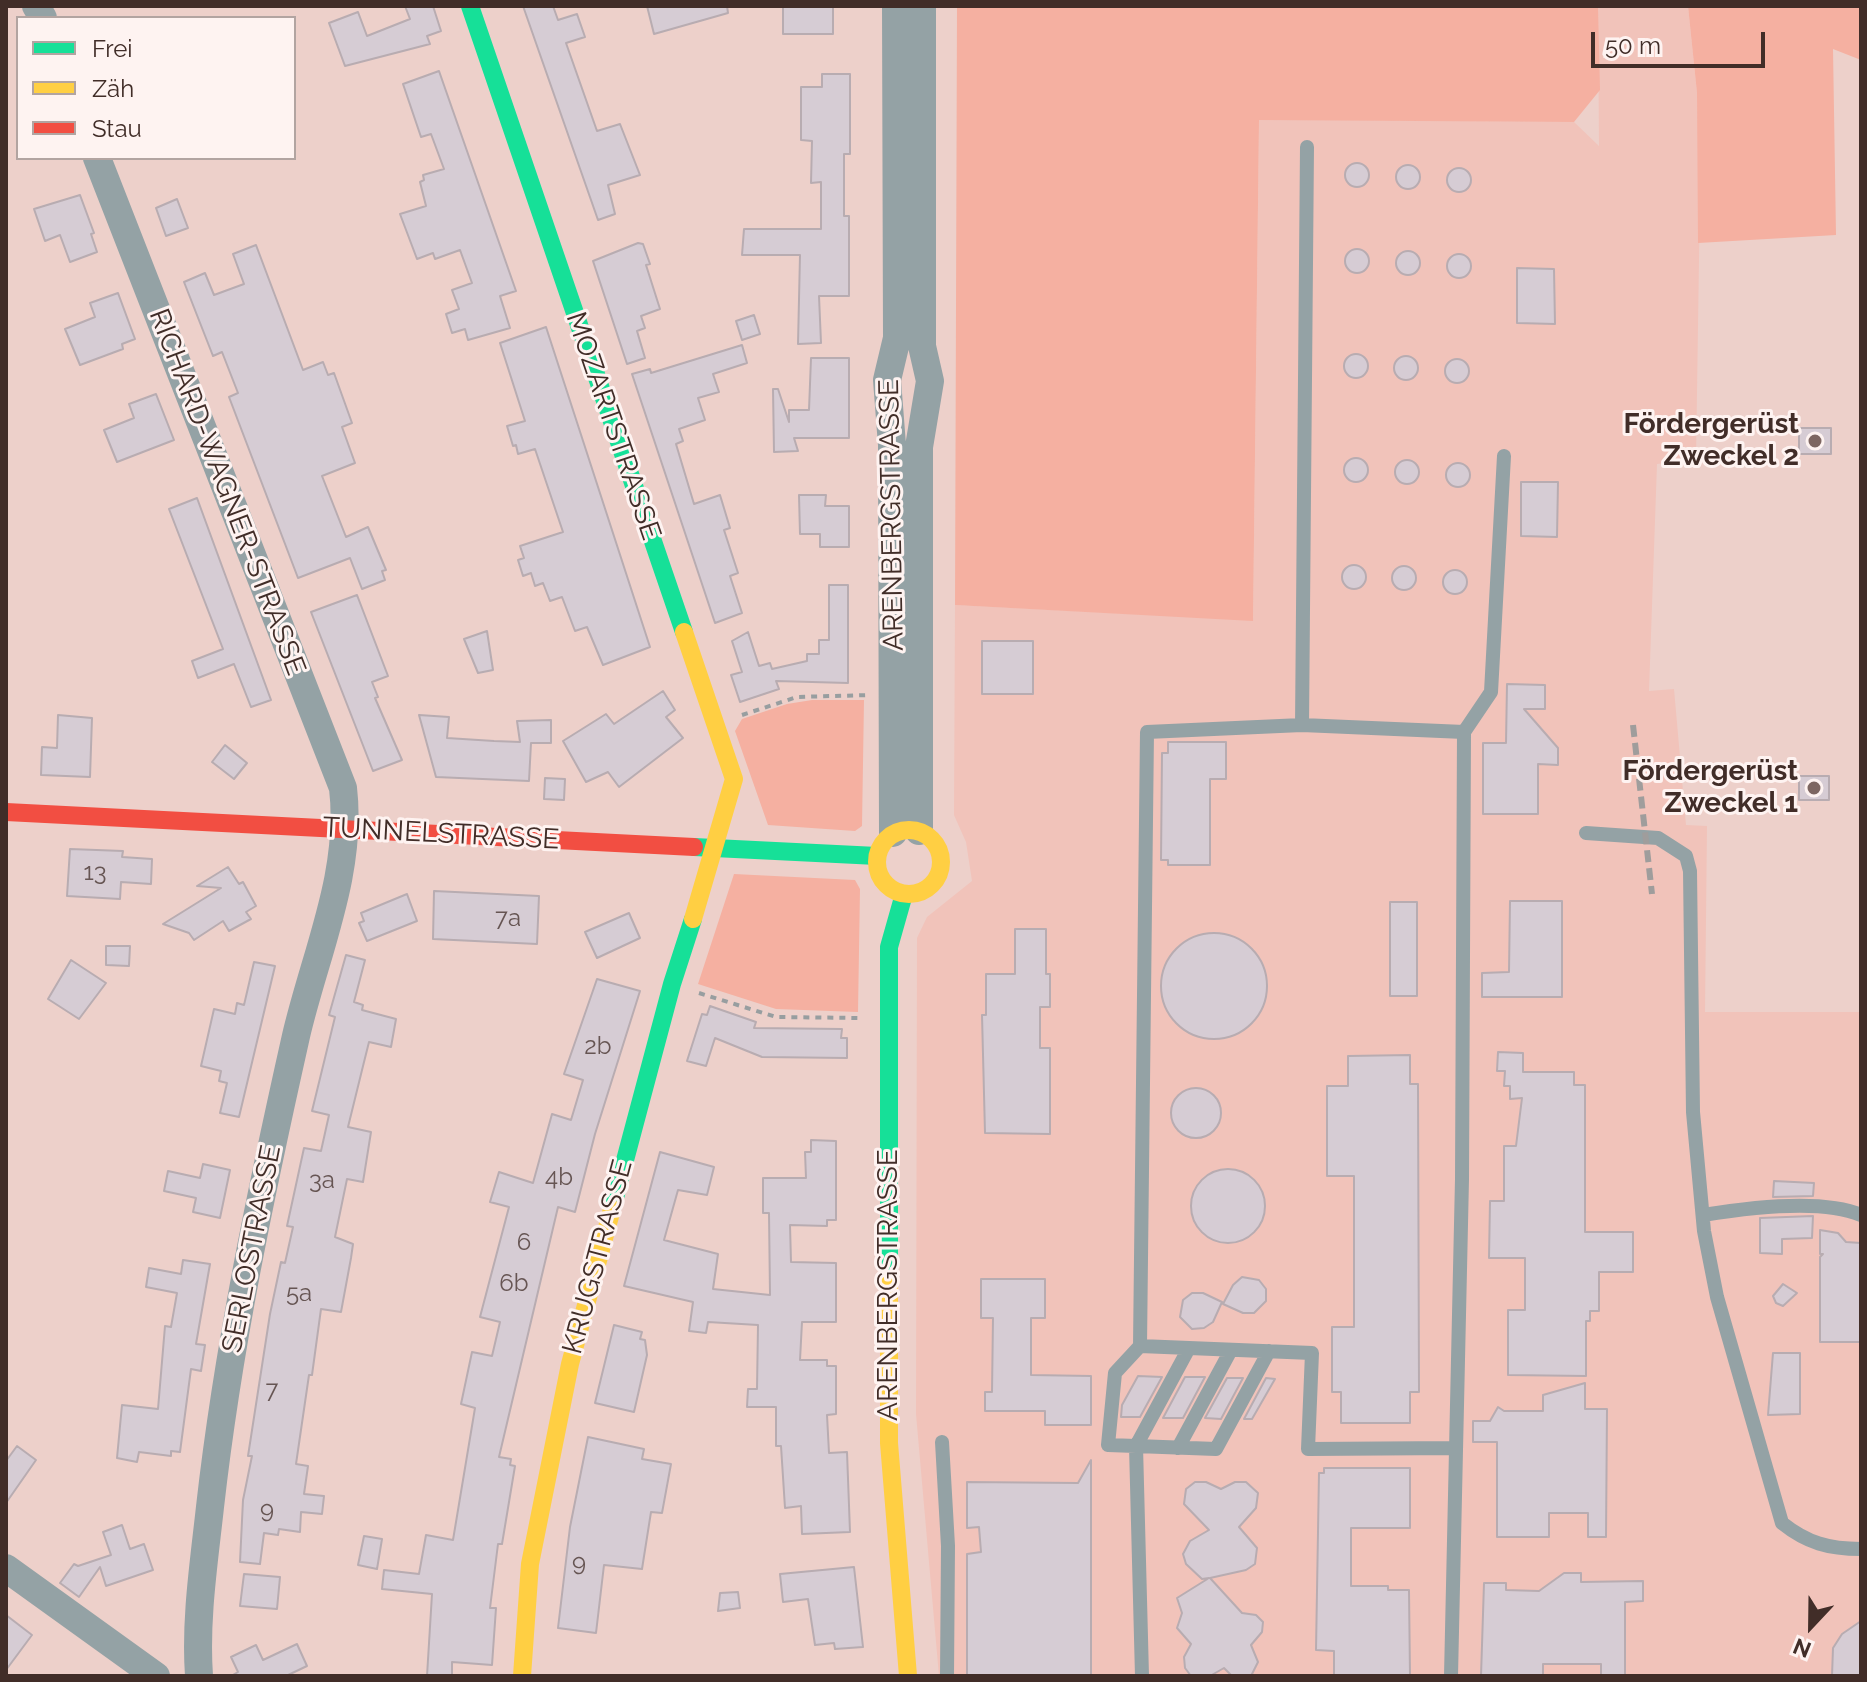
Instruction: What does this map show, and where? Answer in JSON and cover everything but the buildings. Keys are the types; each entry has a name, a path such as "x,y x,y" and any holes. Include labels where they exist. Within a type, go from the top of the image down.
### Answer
{"street":[{"name":"MOZARTSTRASSE","path":"470,6 734,779 717,847"},
{"name":"ARENBERGSTRASSE","path":"896,6 897,338 887,380 892,445 893,694 906,832"},
{"name":"ARENBERGSTRASSE","path":"906,832 919,447 930,381 922,346 922,6"},
{"name":"RICHARD-WAGNER-STRASSE","path":"98,160 343,788 346,829"},
{"name":"TUNNELSTRASSE","path":"6,812 877,856"},
{"name":"SERLOSTRASSE","path":"199,1676 204,1565 215,1467 248,1247 301,1015 343,864 346,829"},
{"path":"906,832 933,841 941,855 940,870 933,884 919,893 904,894 887,887 878,873 877,856 882,844 906,832"},
{"name":"KRUGSTRASSE","path":"522,1676 530,1564 570,1364 672,984 717,847"},
{"name":"ARENBERGSTRASSE","path":"904,894 889,947 889,1443 908,1676"},
{"path":"6,1568 156,1676"}],"lane":[{"path":"1302,725 1307,147"},
{"path":"1451,1676 1464,732 1491,692 1504,456"},
{"path":"1269,1351 1216,1449 1108,1445 1115,1373 1140,1346 1147,732 1302,725 1464,732"},
{"path":"1586,833 1658,838 1686,856 1690,871 1693,1112 1703,1215 1717,1297 1782,1523 1800,1538 1819,1545 1861,1549"},
{"path":"1703,1215 1757,1209 1844,1207 1861,1215"},
{"path":"1140,1346 1312,1353 1308,1449 1456,1448"},
{"path":"1142,1676 1136,1446 1189,1348"},
{"path":"1178,1448 1231,1350"},
{"path":"942,1442 948,1546 947,1676"}],"path":[{"path":"715,724 797,697 893,694"},
{"path":"672,984 776,1017 889,1018"}],"shaded area":[{"path":"957,6 1598,6 1600,90 1574,122 1259,120 1253,621 955,605"},
{"path":"1598,6 1688,6 1697,93 1700,192 1696,459 1657,464 1649,691 1674,689 1686,825 1707,826 1705,1012 1861,1012 1861,1676 939,1676 916,1414 917,938 927,917 972,881 966,842 954,815 955,605 1253,620 1259,119 1574,122 1599,146"},
{"path":"1688,6 1861,6 1861,60 1833,49 1836,235 1698,243 1697,93"},
{"path":"812,700 864,700 862,826 855,831 768,825 735,731 742,719 787,704"},
{"path":"734,874 855,880 860,889 858,1012 776,1009 698,984"}],"railway":[{"path":"1633,725 1652,894"}],"traffic: fast":[{"path":"470,6 684,632"},
{"path":"694,847 877,856"},
{"path":"889,1280 889,947 904,894"},
{"path":"612,1209 672,984 693,919"}],"traffic: slow":[{"path":"684,632 734,779 693,919"},
{"path":"909,830 921,832 932,839 939,850 941,862 939,874 932,885 921,892 909,894 897,892 886,885 879,874 877,862 879,850 886,839 897,832 909,830"},
{"path":"522,1676 530,1564 570,1364 612,1209"},
{"path":"889,1280 889,1443 908,1676"}],"traffic: jam":[{"path":"6,812 694,847"}],"place":[{"name":"Fördergerüst Zweckel 2","path":"1815,441"},
{"name":"Fördergerüst Zweckel 1","path":"1814,788"}]}
